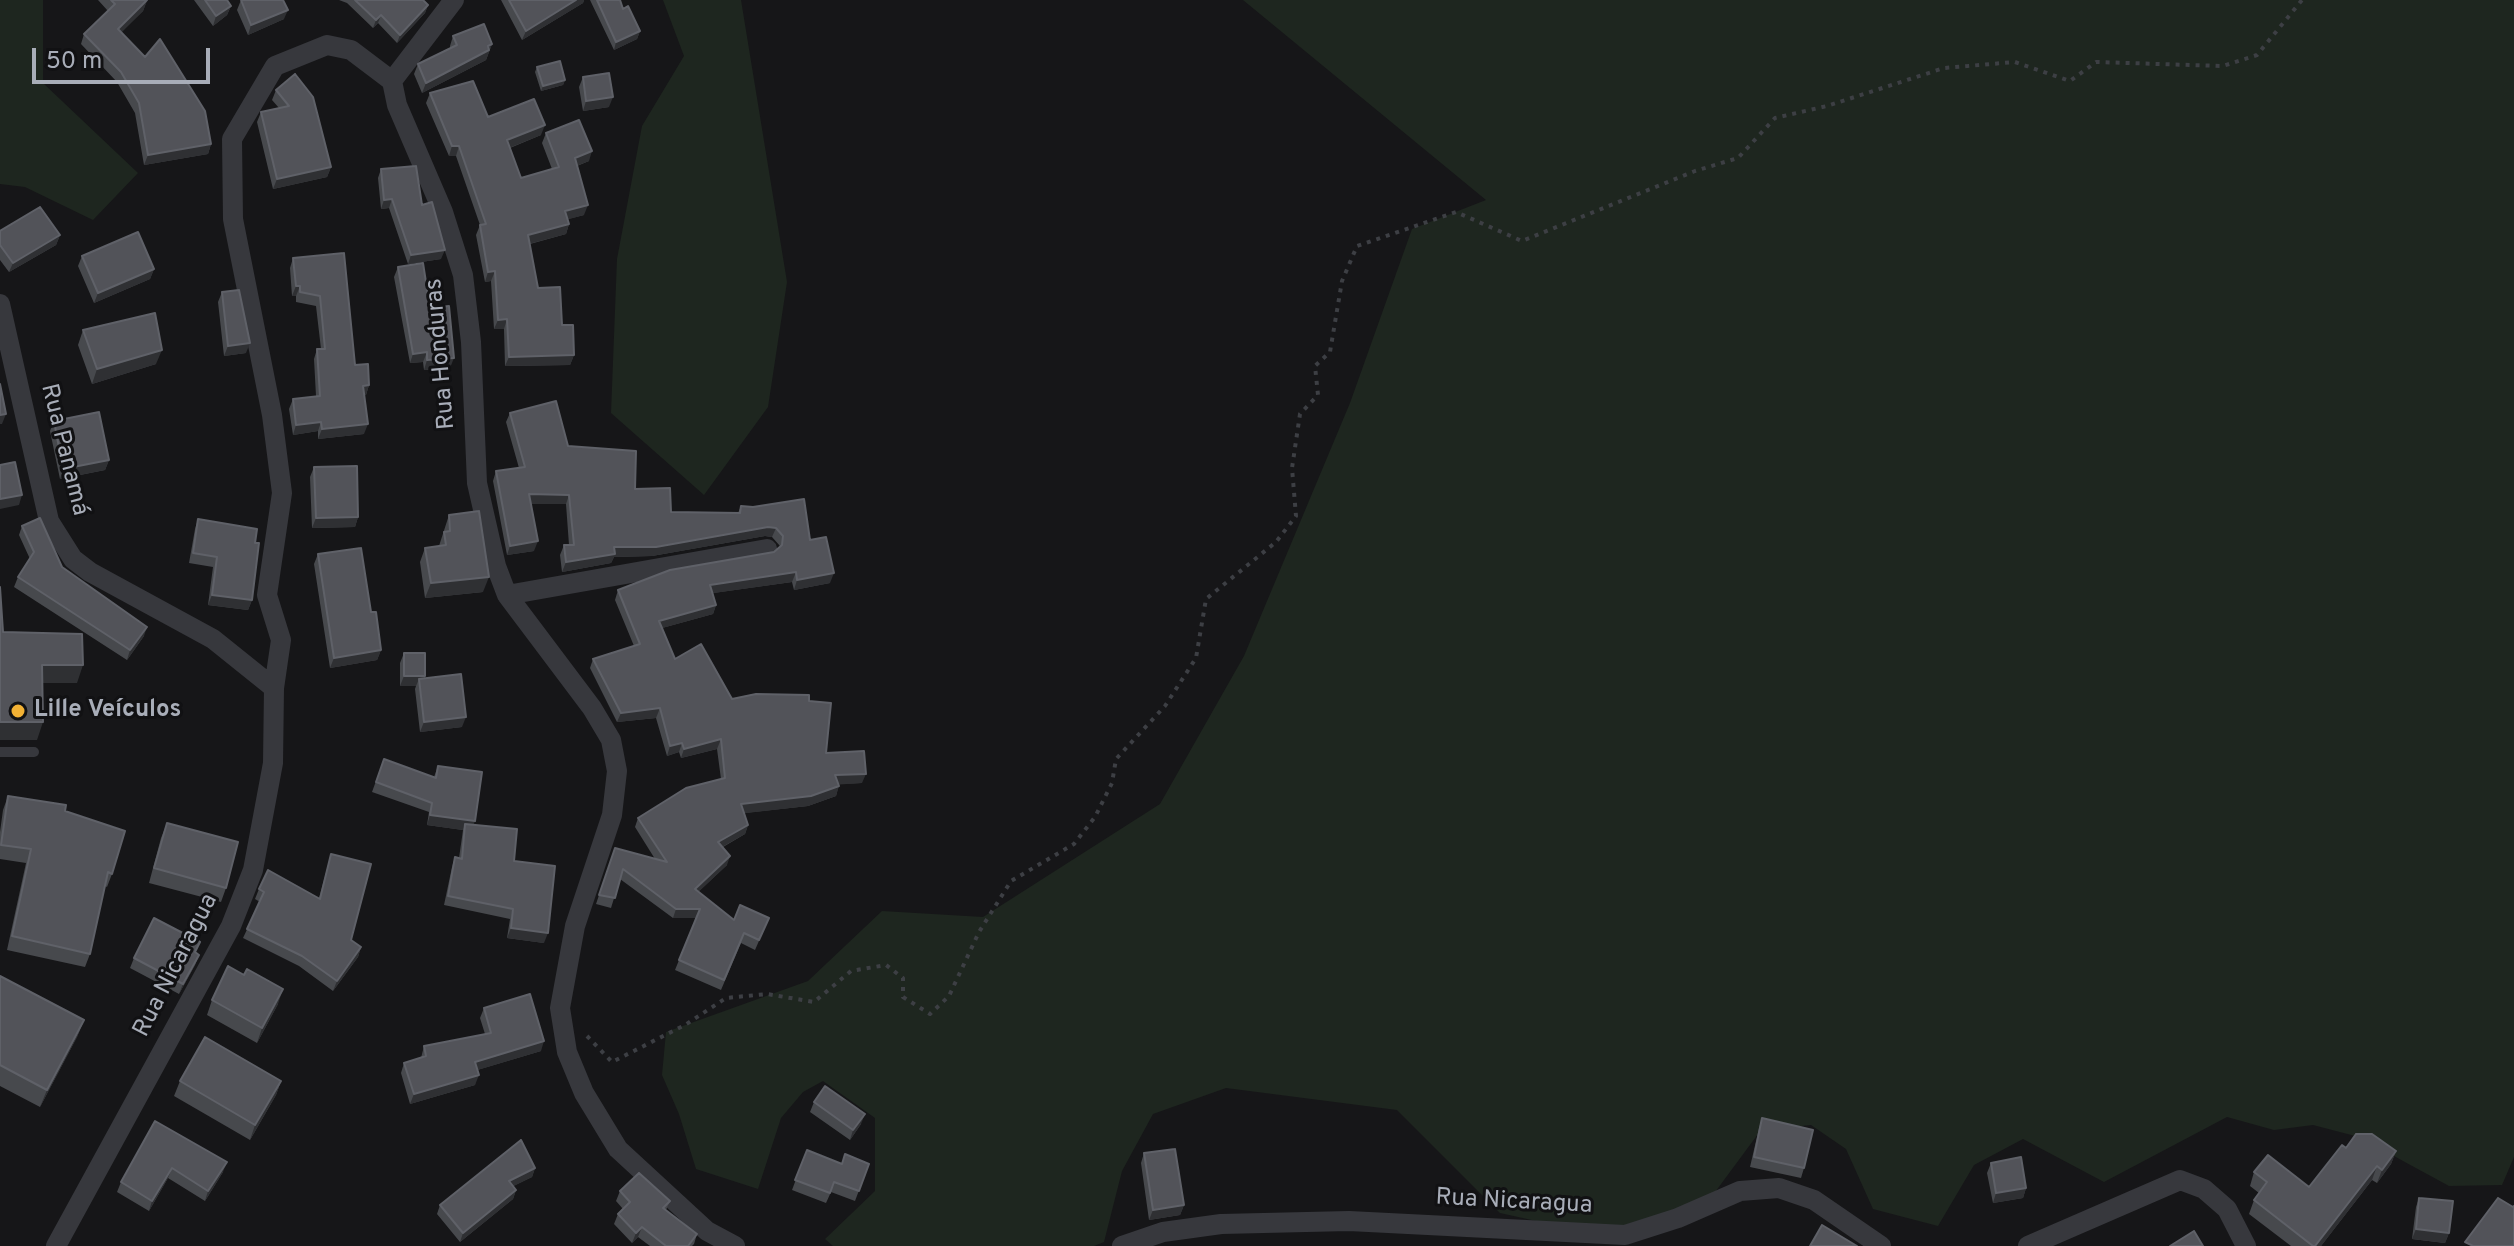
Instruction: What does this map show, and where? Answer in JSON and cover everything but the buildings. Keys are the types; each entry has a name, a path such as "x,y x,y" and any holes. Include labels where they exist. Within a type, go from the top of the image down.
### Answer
{"street":[{"path":"274,688 281,640 267,595 282,493 272,415 233,219 232,139 275,66 327,45 351,50 392,81 454,0"},
{"name":"Rua Honduras","path":"392,81 397,105 443,212 463,275 471,342 477,483 507,595 592,708 611,740 617,771 612,815 575,926 560,1008 567,1052 584,1093 618,1149 707,1231 735,1246"},
{"name":"Rua Panamá","path":"0,304 49,521 73,559 90,572 213,639 274,688"},
{"path":"507,595 767,549"},
{"name":"Rua Nicaragua","path":"56,1246 231,926 253,870 273,763 274,688"},
{"path":"2028,1246 2180,1180 2204,1189 2227,1209 2246,1246"},
{"name":"Rua Nicaragua","path":"1122,1246 1163,1232 1221,1224 1349,1221 1625,1235 1678,1218 1740,1191 1779,1188 1814,1200 1881,1246"}],"lane":[{"path":"0,752 34,752"}],"path":[{"path":"560,1008 612,1062 685,1025 726,998 767,994 814,1002 851,971 886,965 903,978 903,997 930,1014 949,996 979,932 1011,881 1074,844 1095,817 1112,783 1116,759 1165,706 1196,658 1206,599 1276,542 1296,516 1292,468 1300,414 1318,395 1315,366 1330,352 1342,281 1357,246 1456,212 1522,241 1695,171 1738,158 1775,118 1827,106 1944,68 2015,62 2070,81 2096,62 2223,66 2257,55 2302,0"}],"shaded area":[{"path":"0,0 43,0 43,83 138,173 93,220 25,187 0,184"},
{"path":"663,0 741,0 787,282 768,407 704,495 611,413 617,259 642,126 684,56"},
{"path":"1243,0 2514,0 2514,1157 2502,1185 2449,1186 2359,1137 2313,1125 2274,1130 2227,1117 2104,1182 2023,1139 1974,1165 1938,1226 1873,1209 1846,1149 1811,1125 1761,1130 1707,1203 1604,1236 1500,1213 1397,1110 1226,1088 1153,1114 1122,1171 1104,1242 1094,1246 833,1246 825,1239 875,1191 875,1118 823,1081 803,1092 781,1118 758,1189 696,1169 679,1114 662,1075 666,1032 808,981 882,911 983,917 1160,804 1244,656 1350,403 1412,229 1486,200"}],"place":[{"name":"Lille Veículos","path":"18,711"}]}
